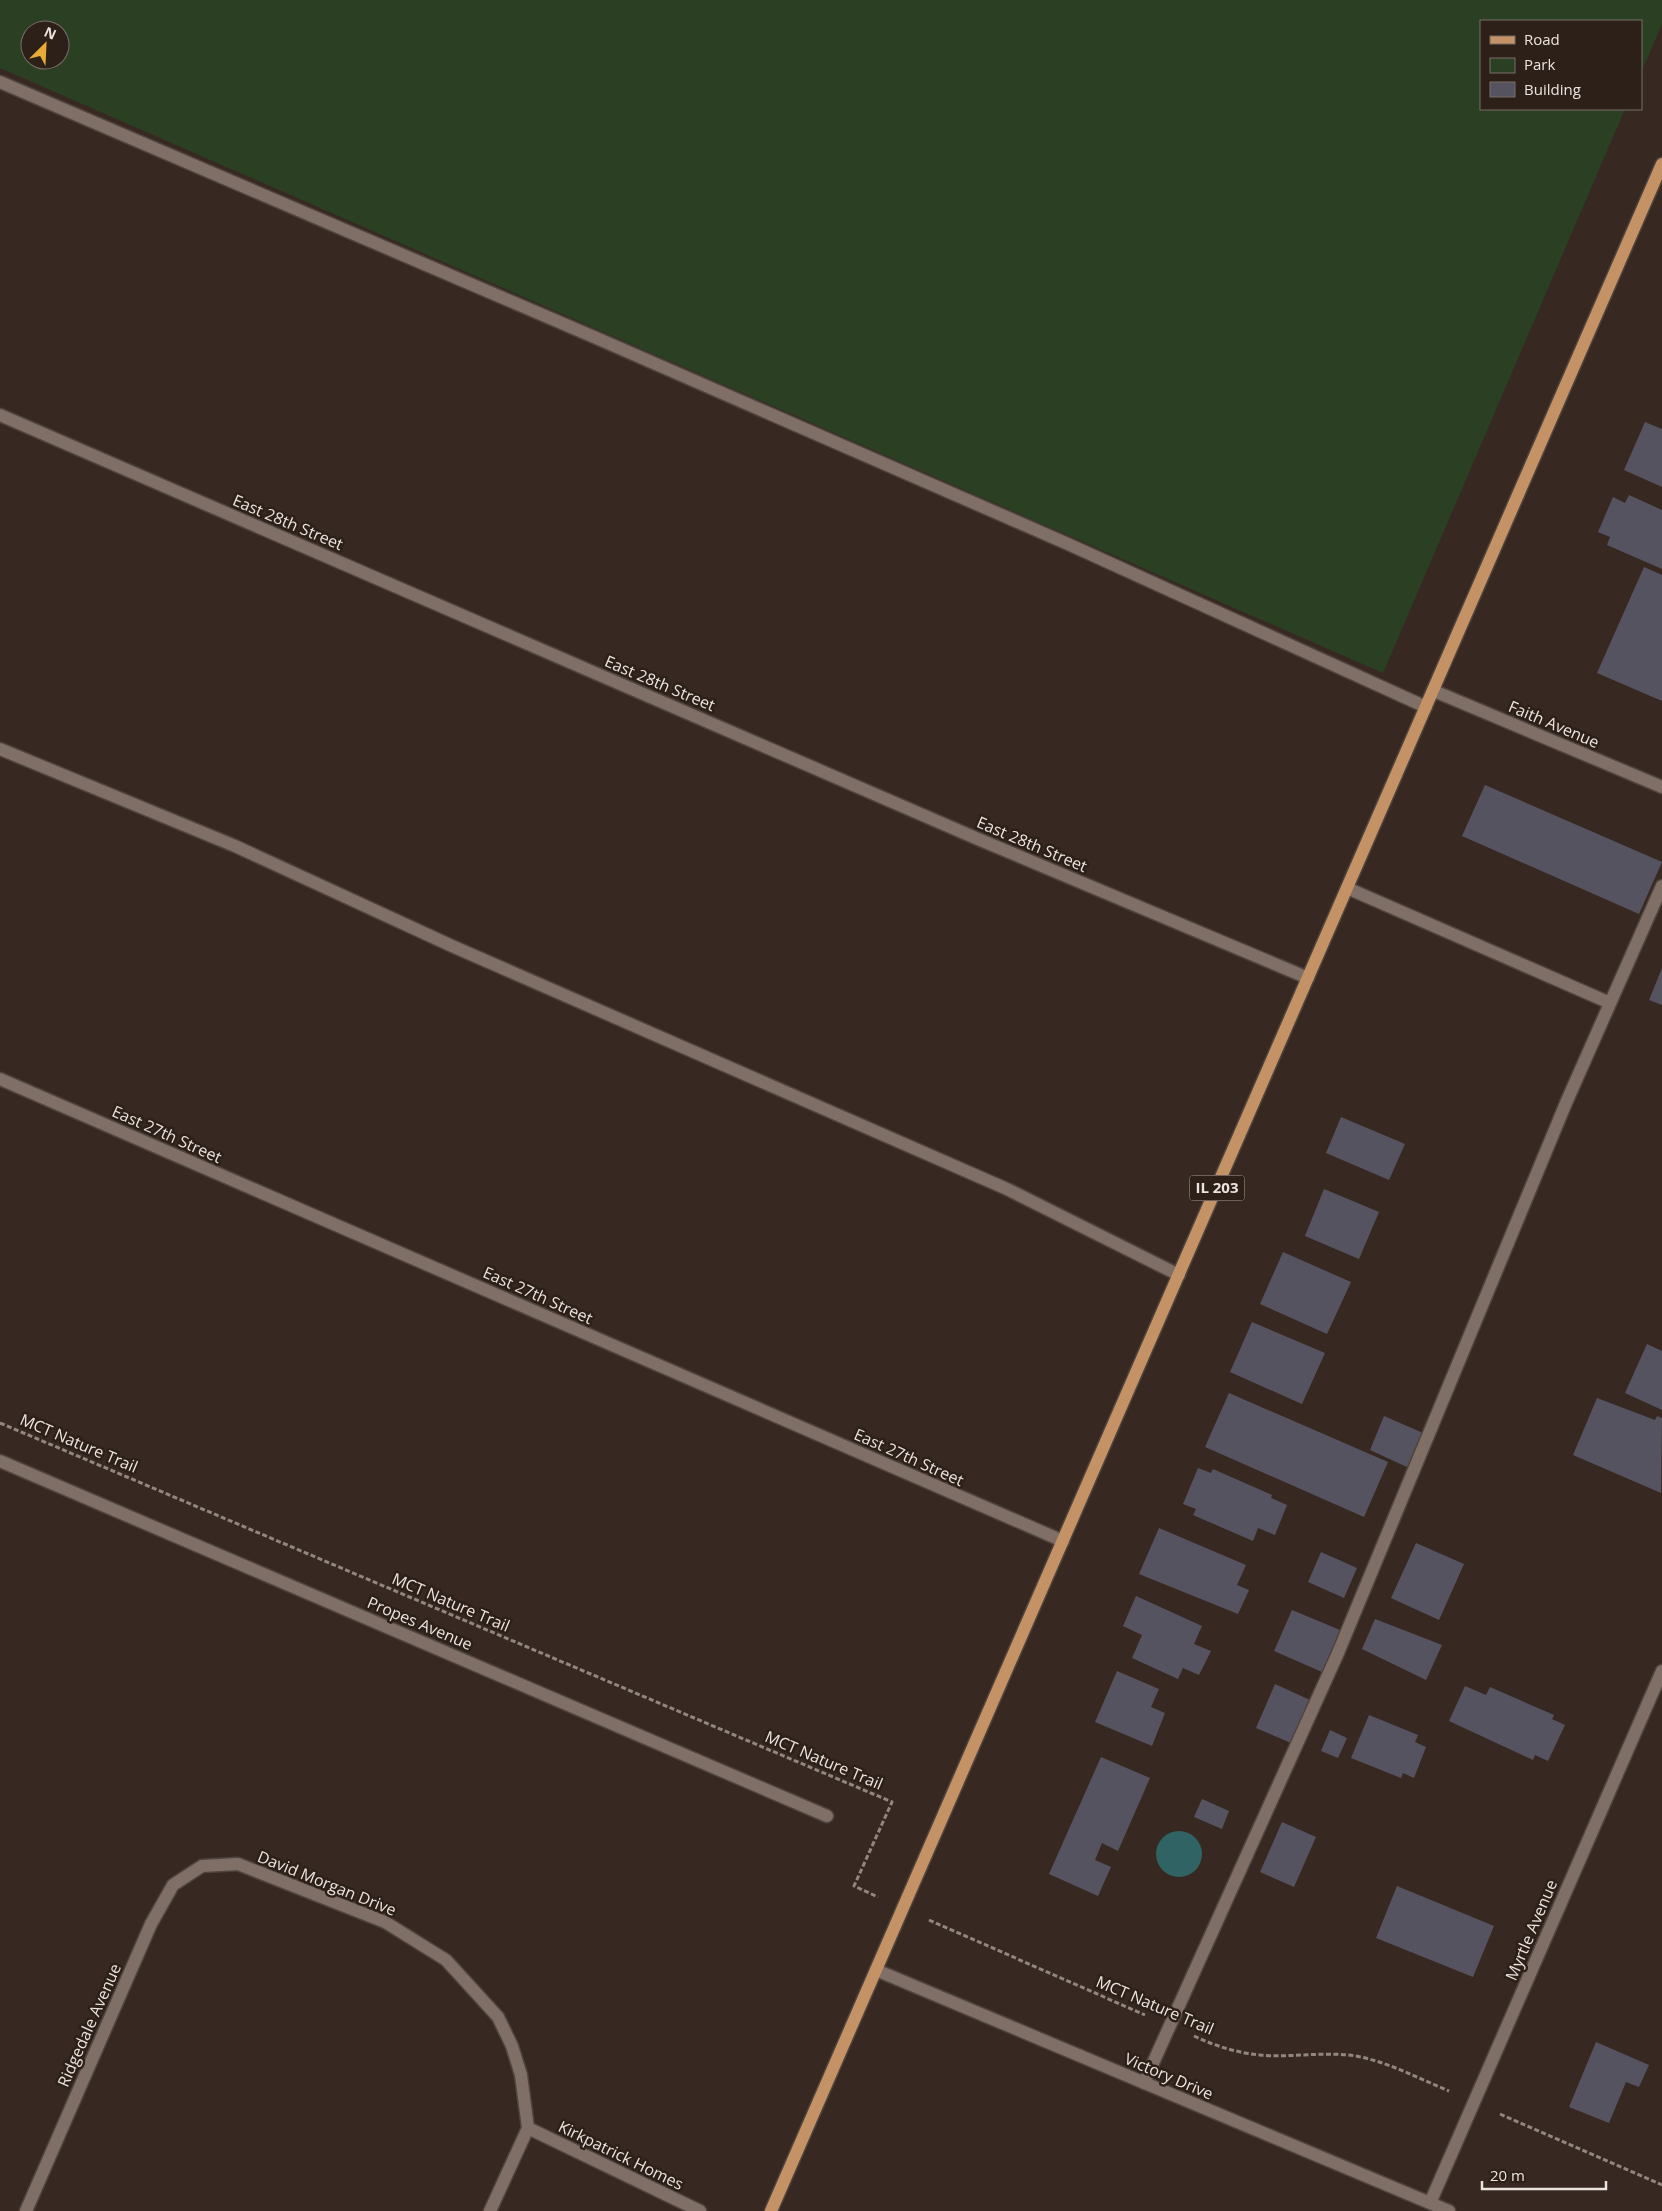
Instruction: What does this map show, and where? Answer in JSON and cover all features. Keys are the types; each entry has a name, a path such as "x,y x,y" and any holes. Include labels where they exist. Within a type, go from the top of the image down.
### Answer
{"main road":[{"name":"IL 203","path":"771,2211 1662,164"}],"street":[{"path":"0,82 592,336 1068,544 1426,707"},
{"name":"East 28th Street","path":"0,415 978,839 1308,978"},
{"name":"Faith Avenue","path":"1434,690 1662,787"},
{"path":"0,749 235,846 452,946 1007,1190 1179,1275"},
{"path":"1144,2083 1338,1653 1566,1103 1662,886"},
{"path":"1348,888 1610,1003"},
{"name":"East 27th Street","path":"0,1079 1063,1541"},
{"name":"Propes Avenue","path":"0,1461 826,1816"},
{"name":"Myrtle Avenue","path":"1430,2203 1662,1671"},
{"name":"David Morgan Drive","path":"202,1866 238,1864 385,1922 446,1960 498,2017 512,2046 520,2075 528,2128"},
{"name":"Ridgedale Avenue","path":"26,2211 151,1924 173,1885 202,1866"},
{"name":"Victory Drive","path":"876,1970 1449,2211"},
{"path":"490,2211 528,2128"},
{"name":"Kirkpatrick Homes","path":"528,2128 700,2211"}],"path":[{"name":"MCT Nature Trail","path":"0,1423 892,1802 854,1886 903,1909 1203,2040 1252,2054 1355,2056 1386,2064 1639,2173 1662,2185"}],"green space":[{"path":"0,0 1662,0 1662,24 1642,71 1642,20 1480,20 1480,110 1625,110 1383,673 0,68"}],"water":[{"path":"1179,1831 1192,1835 1198,1841 1202,1854 1198,1867 1192,1873 1179,1877 1166,1873 1160,1867 1156,1854 1160,1841 1166,1835"}],"building":[{"path":"1645,422 1662,429 1662,487 1624,470"},
{"path":"1629,495 1662,510 1662,569 1607,545 1610,537 1598,532 1613,497 1625,503"},
{"path":"1644,567 1662,575 1662,701 1597,673"},
{"path":"1485,785 1662,862 1639,914 1462,836"},
{"path":"1662,968 1662,1005 1649,1000"},
{"path":"1341,1117 1405,1144 1389,1180 1326,1153"},
{"path":"1324,1189 1379,1212 1359,1259 1305,1236"},
{"path":"1283,1252 1351,1282 1327,1334 1260,1304"},
{"path":"1252,1322 1325,1353 1302,1404 1230,1372"},
{"path":"1647,1344 1662,1351 1662,1410 1625,1393"},
{"path":"1229,1393 1388,1462 1364,1517 1205,1447"},
{"path":"1597,1398 1655,1420 1657,1416 1662,1418 1661,1493 1573,1455"},
{"path":"1384,1416 1423,1433 1407,1467 1370,1450"},
{"path":"1198,1468 1211,1473 1213,1469 1272,1495 1271,1498 1287,1505 1275,1535 1258,1528 1253,1541 1193,1515 1196,1509 1183,1504"},
{"path":"1159,1528 1246,1565 1237,1585 1249,1590 1238,1614 1139,1574"},
{"path":"1416,1543 1464,1564 1439,1620 1391,1598"},
{"path":"1321,1552 1357,1568 1344,1598 1308,1582"},
{"path":"1136,1596 1202,1626 1194,1644 1211,1651 1199,1675 1183,1668 1178,1679 1132,1658 1142,1635 1123,1626"},
{"path":"1292,1610 1340,1630 1322,1672 1274,1651"},
{"path":"1375,1619 1442,1645 1426,1680 1362,1649"},
{"path":"1117,1671 1159,1689 1151,1707 1165,1713 1152,1746 1095,1722"},
{"path":"1275,1684 1310,1700 1291,1743 1256,1728"},
{"path":"1465,1686 1486,1695 1490,1687 1554,1715 1552,1719 1565,1725 1548,1761 1535,1755 1533,1760 1449,1721"},
{"path":"1369,1715 1418,1735 1415,1742 1426,1747 1414,1778 1403,1773 1401,1778 1351,1758"},
{"path":"1330,1730 1347,1738 1338,1758 1321,1751"},
{"path":"1101,1757 1150,1778 1118,1851 1102,1843 1095,1860 1111,1867 1098,1896 1049,1874"},
{"path":"1202,1799 1229,1811 1222,1829 1194,1817"},
{"path":"1282,1822 1316,1837 1294,1887 1260,1872"},
{"path":"1397,1886 1494,1926 1473,1977 1376,1938"},
{"path":"1596,2042 1649,2065 1639,2087 1626,2082 1609,2123 1569,2107"}]}
